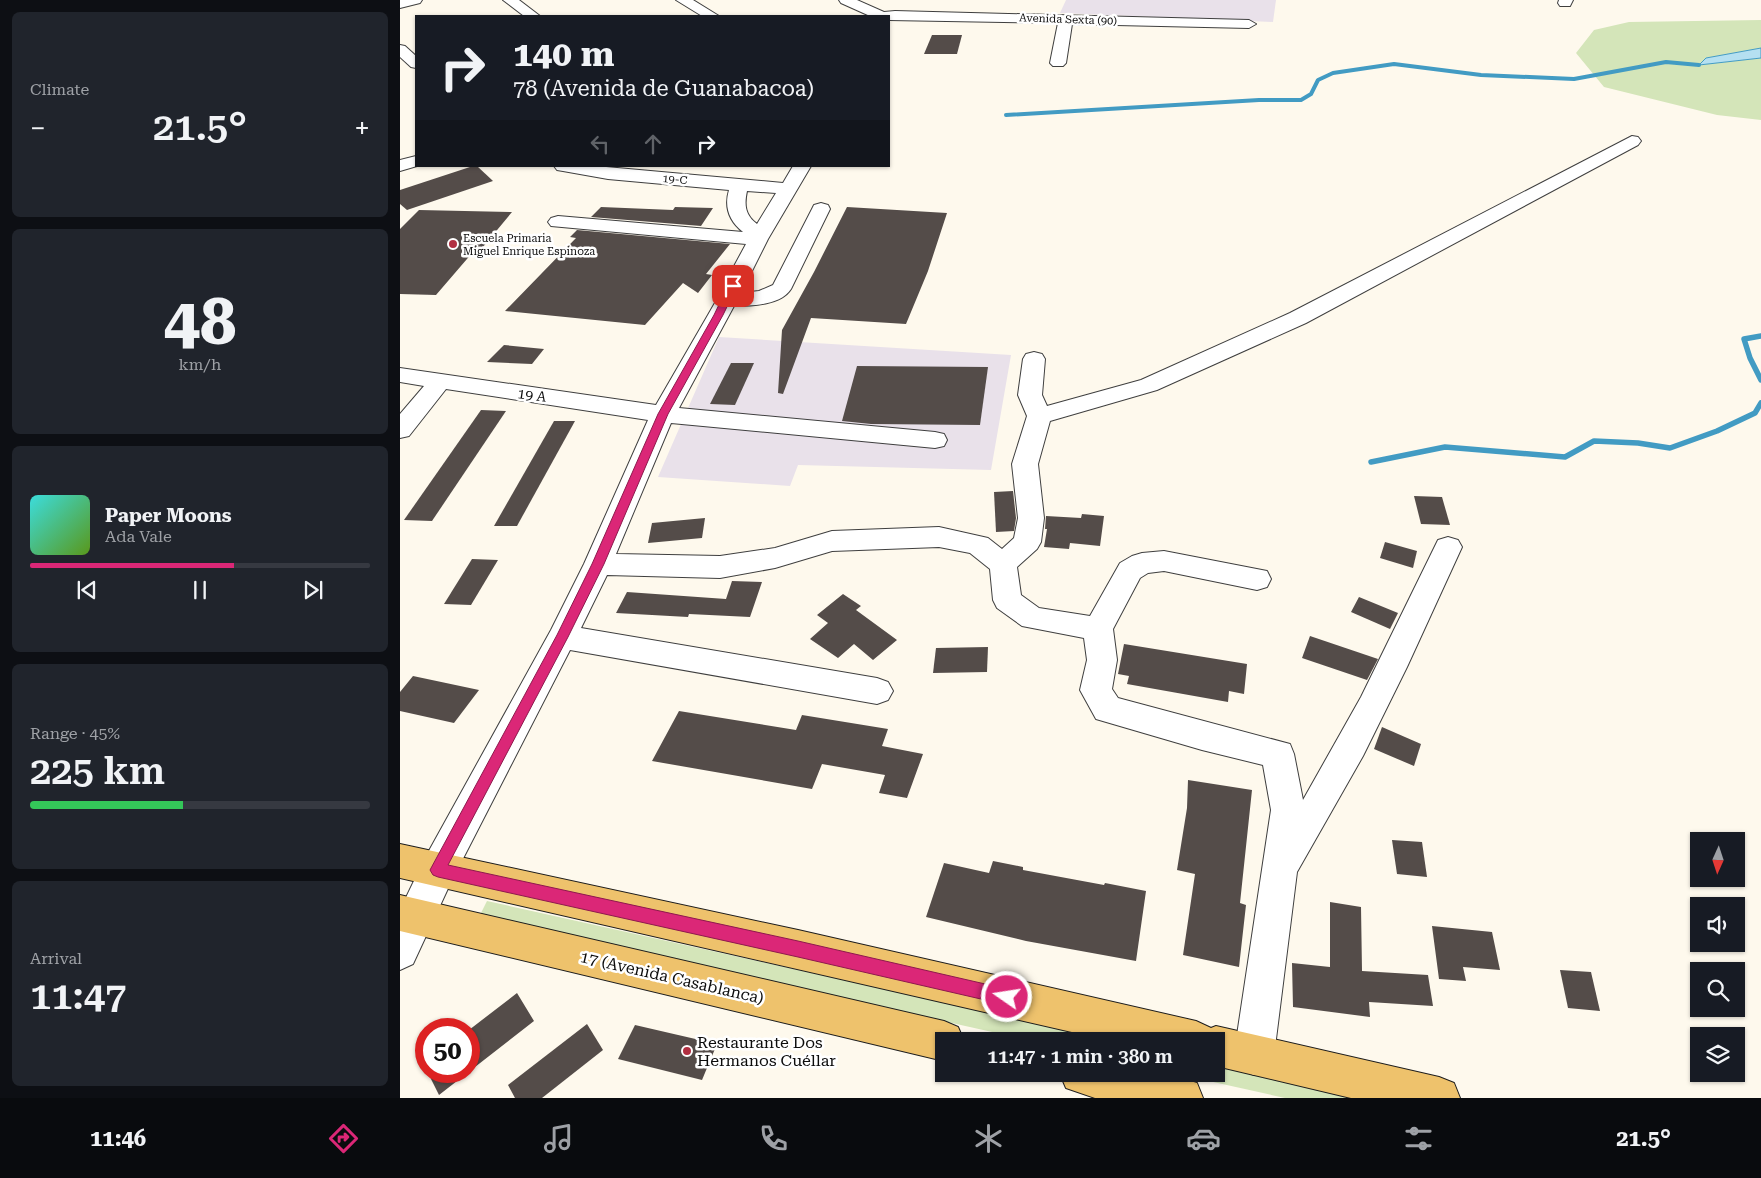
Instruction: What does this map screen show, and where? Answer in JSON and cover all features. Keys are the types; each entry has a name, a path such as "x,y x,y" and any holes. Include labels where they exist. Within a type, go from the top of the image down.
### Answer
{"main road":[{"path":"400,861 798,949 1157,1032"},
{"name":"17 (Avenida Casablanca)","path":"408,915 935,1039"},
{"path":"1235,1050 1439,1098"},
{"path":"1114,1082 1182,1098"}],"street":[{"path":"400,4 415,0"},
{"path":"510,0 532,15"},
{"path":"683,0 710,15"},
{"path":"846,0 881,15"},
{"path":"890,16 903,0"},
{"name":"Avenida Sexta (90)","path":"890,18 1066,18 1249,24"},
{"path":"1058,63 1066,18"},
{"path":"400,49 415,63"},
{"path":"1038,416 1148,385 1298,318 1632,141"},
{"path":"400,166 415,161"},
{"name":"19-C","path":"575,167 739,185 795,178"},
{"path":"400,951 408,915 438,870 562,637 598,564 663,414 759,236 795,178"},
{"path":"739,185 734,202 736,212 749,228 759,236"},
{"path":"725,299 762,298 772,295 781,289 821,209"},
{"path":"558,222 759,236"},
{"path":"1003,564 1028,542 1031,518 1025,464 1038,416 1030,396 1034,359"},
{"name":"19 A","path":"400,375 663,414 935,440"},
{"path":"400,430 440,382"},
{"path":"598,564 720,568 775,558 832,541 939,537 978,545 1003,564 1007,600 1032,618 1098,629"},
{"path":"1280,869 1311,821 1393,669 1448,547"},
{"path":"1235,1050 1280,869 1288,810 1278,754 1202,736 1107,709 1096,690 1102,660 1098,629 1130,571 1142,563 1164,561 1257,579"},
{"path":"562,637 877,691"}],"shaded area":[{"path":"1066,0 1276,0 1273,22 1060,13"},
{"path":"719,337 1011,355 991,470 798,465 790,486 658,477"}],"green space":[{"path":"1761,20 1761,48 1706,58 1699,65 1761,58 1761,120 1717,115 1604,87 1576,53 1594,30 1629,22"},
{"path":"487,901 1077,1032 992,1032 479,917"},
{"path":"1225,1065 1373,1098 1285,1098 1213,1082 1225,1082"}],"water":[{"path":"1761,48 1761,58 1699,65 1706,58"}],"building":[{"path":"932,35 962,35 957,54 924,54"},
{"path":"470,167 478,167 493,181 407,210 400,204 400,190"},
{"path":"601,207 673,210 675,207 713,208 701,226 591,217"},
{"path":"847,207 947,213 928,271 906,324 811,318 783,394 778,393 782,330"},
{"path":"419,210 512,212 478,253 473,252 436,295 400,294 400,229"},
{"path":"577,230 730,244 706,274 712,275 698,293 683,283 645,325 505,311 576,238 570,237"},
{"path":"504,345 544,349 532,364 487,362"},
{"path":"731,363 754,363 735,405 710,404"},
{"path":"857,366 988,367 980,425 871,424 842,421"},
{"path":"481,410 506,411 432,521 404,520"},
{"path":"554,421 575,421 517,526 494,526"},
{"path":"1013,491 1016,518 1014,531 996,532 994,492"},
{"path":"1414,496 1442,497 1450,525 1421,524"},
{"path":"1082,514 1104,516 1100,546 1070,543 1069,549 1044,547 1047,529 1045,529 1046,516 1081,518"},
{"path":"705,518 702,538 648,543 652,523"},
{"path":"1385,542 1417,551 1413,568 1380,558"},
{"path":"472,559 498,560 471,605 444,604"},
{"path":"732,581 762,582 750,617 689,614 688,617 616,613 627,592 726,599"},
{"path":"843,594 861,606 856,610 897,640 873,660 854,644 838,658 810,639 828,623 817,615"},
{"path":"1359,597 1398,613 1390,629 1351,612"},
{"path":"1310,636 1378,659 1367,680 1302,658"},
{"path":"1124,644 1247,664 1244,694 1229,691 1228,702 1127,684 1129,676 1118,674"},
{"path":"988,647 987,672 933,673 936,648"},
{"path":"413,676 479,690 454,723 400,711 400,692"},
{"path":"679,711 796,730 802,715 888,729 882,746 923,754 907,798 879,793 885,775 822,764 812,789 652,761"},
{"path":"1382,727 1421,744 1414,766 1374,749"},
{"path":"1188,780 1252,790 1240,903 1246,905 1239,967 1183,955 1195,874 1177,870 1187,808"},
{"path":"1392,840 1422,842 1427,877 1397,874"},
{"path":"993,861 1023,867 1023,870 1146,891 1136,961 1026,941 926,917 944,863 989,873"},
{"path":"1330,902 1361,907 1362,971 1428,975 1433,1006 1369,1002 1370,1017 1293,1007 1292,963 1330,967"},
{"path":"1432,926 1492,932 1500,970 1463,967 1466,981 1439,979"},
{"path":"1560,970 1591,972 1600,1011 1568,1008"},
{"path":"517,993 534,1021 480,1063 480,1022"},
{"path":"587,1024 603,1050 542,1098 515,1098 508,1085"},
{"path":"635,1025 717,1044 702,1080 618,1059"},
{"path":"433,1083 454,1083 439,1095"}],"waterway":[{"path":"1006,115 1259,100 1301,100 1311,94 1318,80 1333,73 1394,64 1481,75 1574,79 1666,62 1699,65"},
{"path":"1761,336 1744,339 1750,358 1761,380"},
{"path":"1371,462 1445,447 1565,457 1594,441 1638,443 1670,448 1717,431 1755,413 1761,403"}],"place":[{"name":"Escuela Primaria Miguel Enrique Espinoza","path":"453,244"},
{"name":"Restaurante Dos Hermanos Cuéllar","path":"687,1051"}],"route":[{"path":"733,286 663,414 598,564 562,637 438,870 1007,997"}]}
